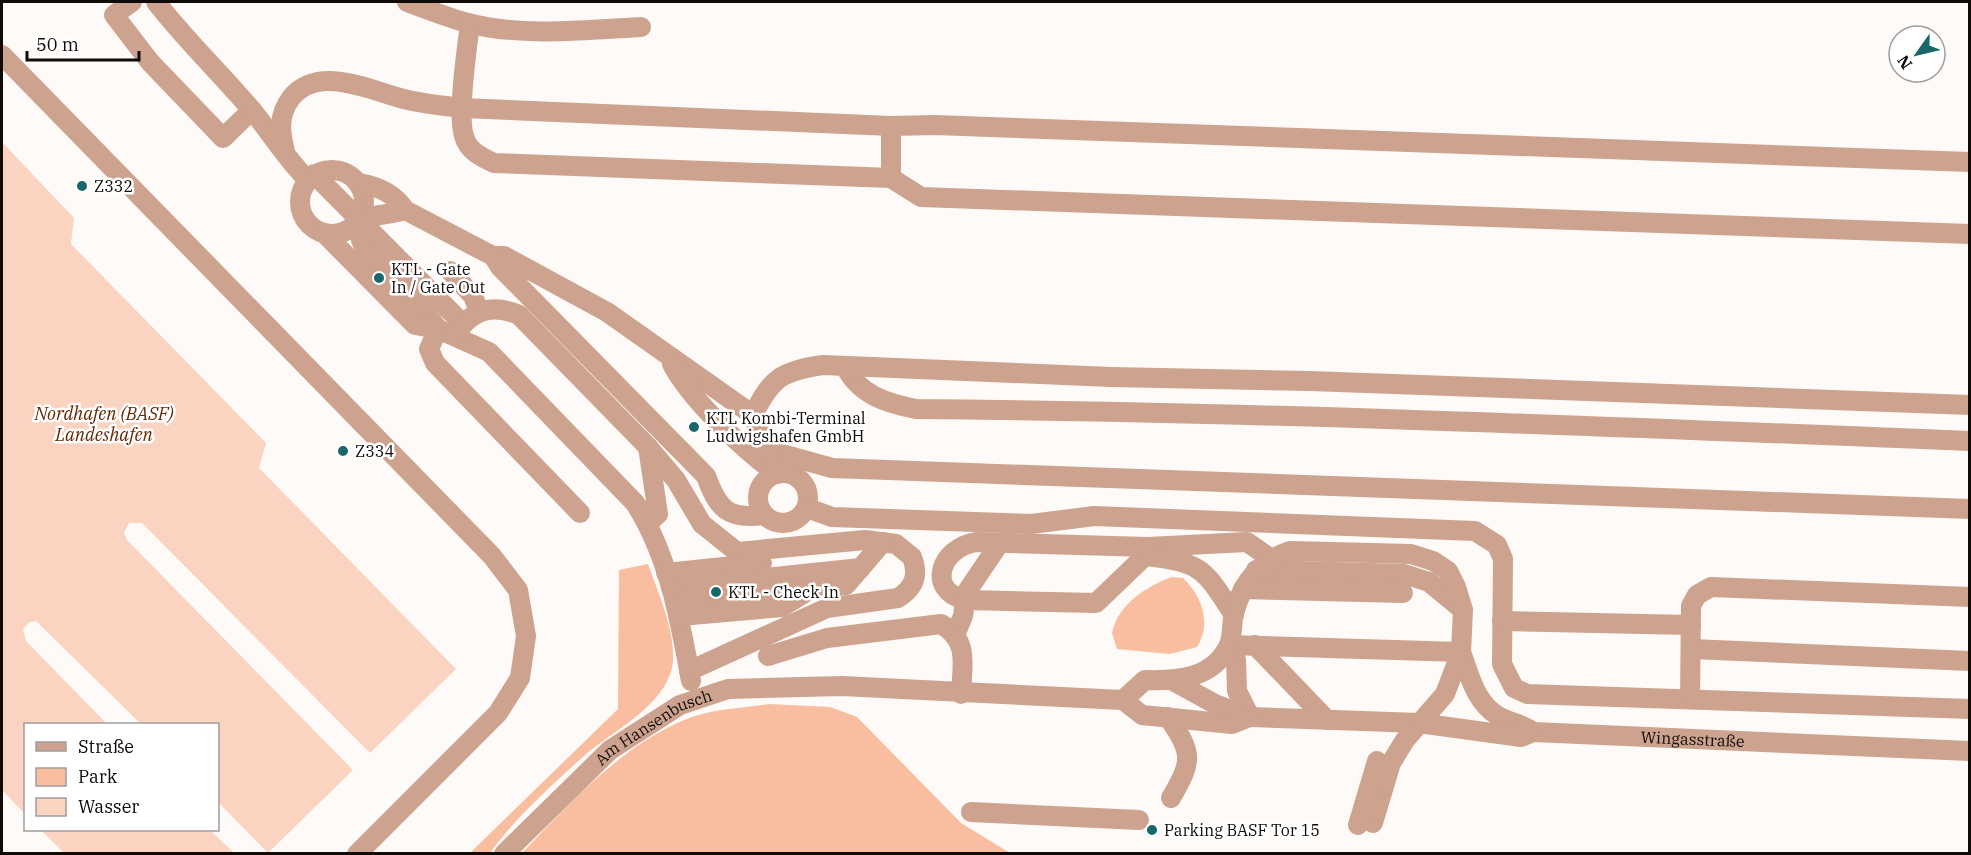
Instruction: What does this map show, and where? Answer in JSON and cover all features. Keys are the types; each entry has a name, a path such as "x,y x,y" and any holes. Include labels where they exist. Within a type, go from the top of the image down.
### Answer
{"street":[{"path":"132,2 114,15 150,62 223,138 252,110"},
{"path":"156,2 185,39 252,110 267,133 359,220"},
{"path":"407,2 470,24 561,31 641,27"},
{"path":"470,24 463,108 464,136 476,155 494,163 891,178 921,197 1970,234"},
{"path":"2,55 492,556 518,590 526,636 520,678 498,712 357,854"},
{"path":"285,151 281,134 284,109 295,93 315,82 339,81 410,101 463,108 891,126 958,125 1970,162"},
{"path":"891,126 891,178"},
{"path":"452,329 415,325 324,233 310,225 301,211 300,194 311,177 330,169 339,170 359,183 372,185 398,200 405,210 493,256 504,256 607,312 670,359 753,415 759,435 771,451 777,474"},
{"path":"359,183 364,202 359,220 361,240 367,253 428,315 489,352 635,503 648,523 673,595 694,699"},
{"path":"324,233 344,232 359,220 378,213 395,213 405,210"},
{"path":"493,256 500,267 706,476 721,506 731,514 745,518 764,515 779,523 796,520 807,508 806,487 796,477 777,474 756,460 681,381 670,359"},
{"path":"450,271 473,296 479,311"},
{"path":"580,513 435,363 429,349 452,329 479,311 504,308 519,315 648,447 676,480 702,524 737,552 866,540 879,546"},
{"path":"753,415 772,382 793,369 823,364 1970,405"},
{"path":"845,366 860,389 894,405 916,409 1156,411 1429,419 1970,441"},
{"path":"648,447 658,514 648,523"},
{"path":"771,451 832,468 1970,509"},
{"path":"806,487 832,468"},
{"path":"764,515 759,502 759,494 765,482 777,474"},
{"path":"807,508 832,517 844,518 1031,524 1094,516 1475,531 1497,545 1503,559 1502,664 1506,677 1514,688 1527,694 1970,709"},
{"path":"1145,556 1096,603 965,600 957,598 943,582 941,570 945,559 963,544 976,542 1148,547 1247,542 1263,564"},
{"path":"673,595 879,546 896,544 912,557 916,567 912,585 898,598 827,608 689,671"},
{"path":"956,633 963,616 966,593 999,544"},
{"path":"673,595 782,608 811,589 846,585 879,546"},
{"path":"1250,717 1232,724 1142,715 1124,700 1145,681 1173,681 1197,675 1210,668 1229,645 1234,615 1243,589 1263,564 1290,551 1411,554 1433,561 1448,571 1463,610 1461,652 1445,694 1405,740 1391,763 1366,824"},
{"path":"1025,553 1145,556 1182,560 1198,567 1209,577 1234,615"},
{"path":"673,595 861,568"},
{"path":"846,585 848,606"},
{"path":"1690,699 1691,606 1698,595 1711,588 1970,597"},
{"path":"1243,589 1402,593"},
{"path":"1502,621 1691,626"},
{"path":"768,656 827,638 941,624 956,633 963,650 961,694"},
{"path":"1229,645 1461,652"},
{"path":"1229,645 1236,660 1237,691 1250,717"},
{"path":"1255,645 1327,720"},
{"path":"1690,649 1970,661"},
{"name":"Wingasstraße","path":"1461,652 1474,690 1485,707 1500,718 1521,723 1533,732 1970,751"},
{"path":"1173,681 1215,704 1250,717 1419,723 1521,736 1533,732"},
{"name":"Am Hansenbusch","path":"504,854 610,750 656,719 694,699 728,689 842,686 961,694 1124,700"},
{"path":"1168,717 1186,744 1187,760 1187,770 1171,798"},
{"path":"972,812 1139,820"}],"green space":[{"path":"648,564 665,611 673,649 669,676 662,690 638,715 585,755 548,789 510,828 490,853 470,853 618,709 619,570"},
{"path":"1172,577 1183,578 1200,601 1204,629 1197,647 1170,654 1117,649 1112,633 1120,613 1144,591"},
{"path":"769,704 830,707 857,717 961,823 1010,853 522,853 597,778 638,745 661,731 704,713"}],"water":[{"name":"Nordhafen (BASF) Landeshafen","path":"2,142 74,218 71,244 266,443 259,468 456,669 370,753 142,523 129,523 124,533 127,540 353,770 268,853 219,803 219,723 140,723 36,621 30,622 23,629 26,641 106,723 24,723 24,813 2,790"},
{"path":"42,831 211,831 234,853 64,853"}],"place":[{"name":"Z332","path":"82,186"},
{"name":"KTL - Gate In / Gate Out","path":"379,278"},
{"name":"KTL Kombi-Terminal Ludwigshafen GmbH","path":"694,427"},
{"name":"Z334","path":"343,451"},
{"name":"KTL - Check In","path":"716,592"},
{"name":"Parking BASF Tor 15","path":"1152,830"}]}
